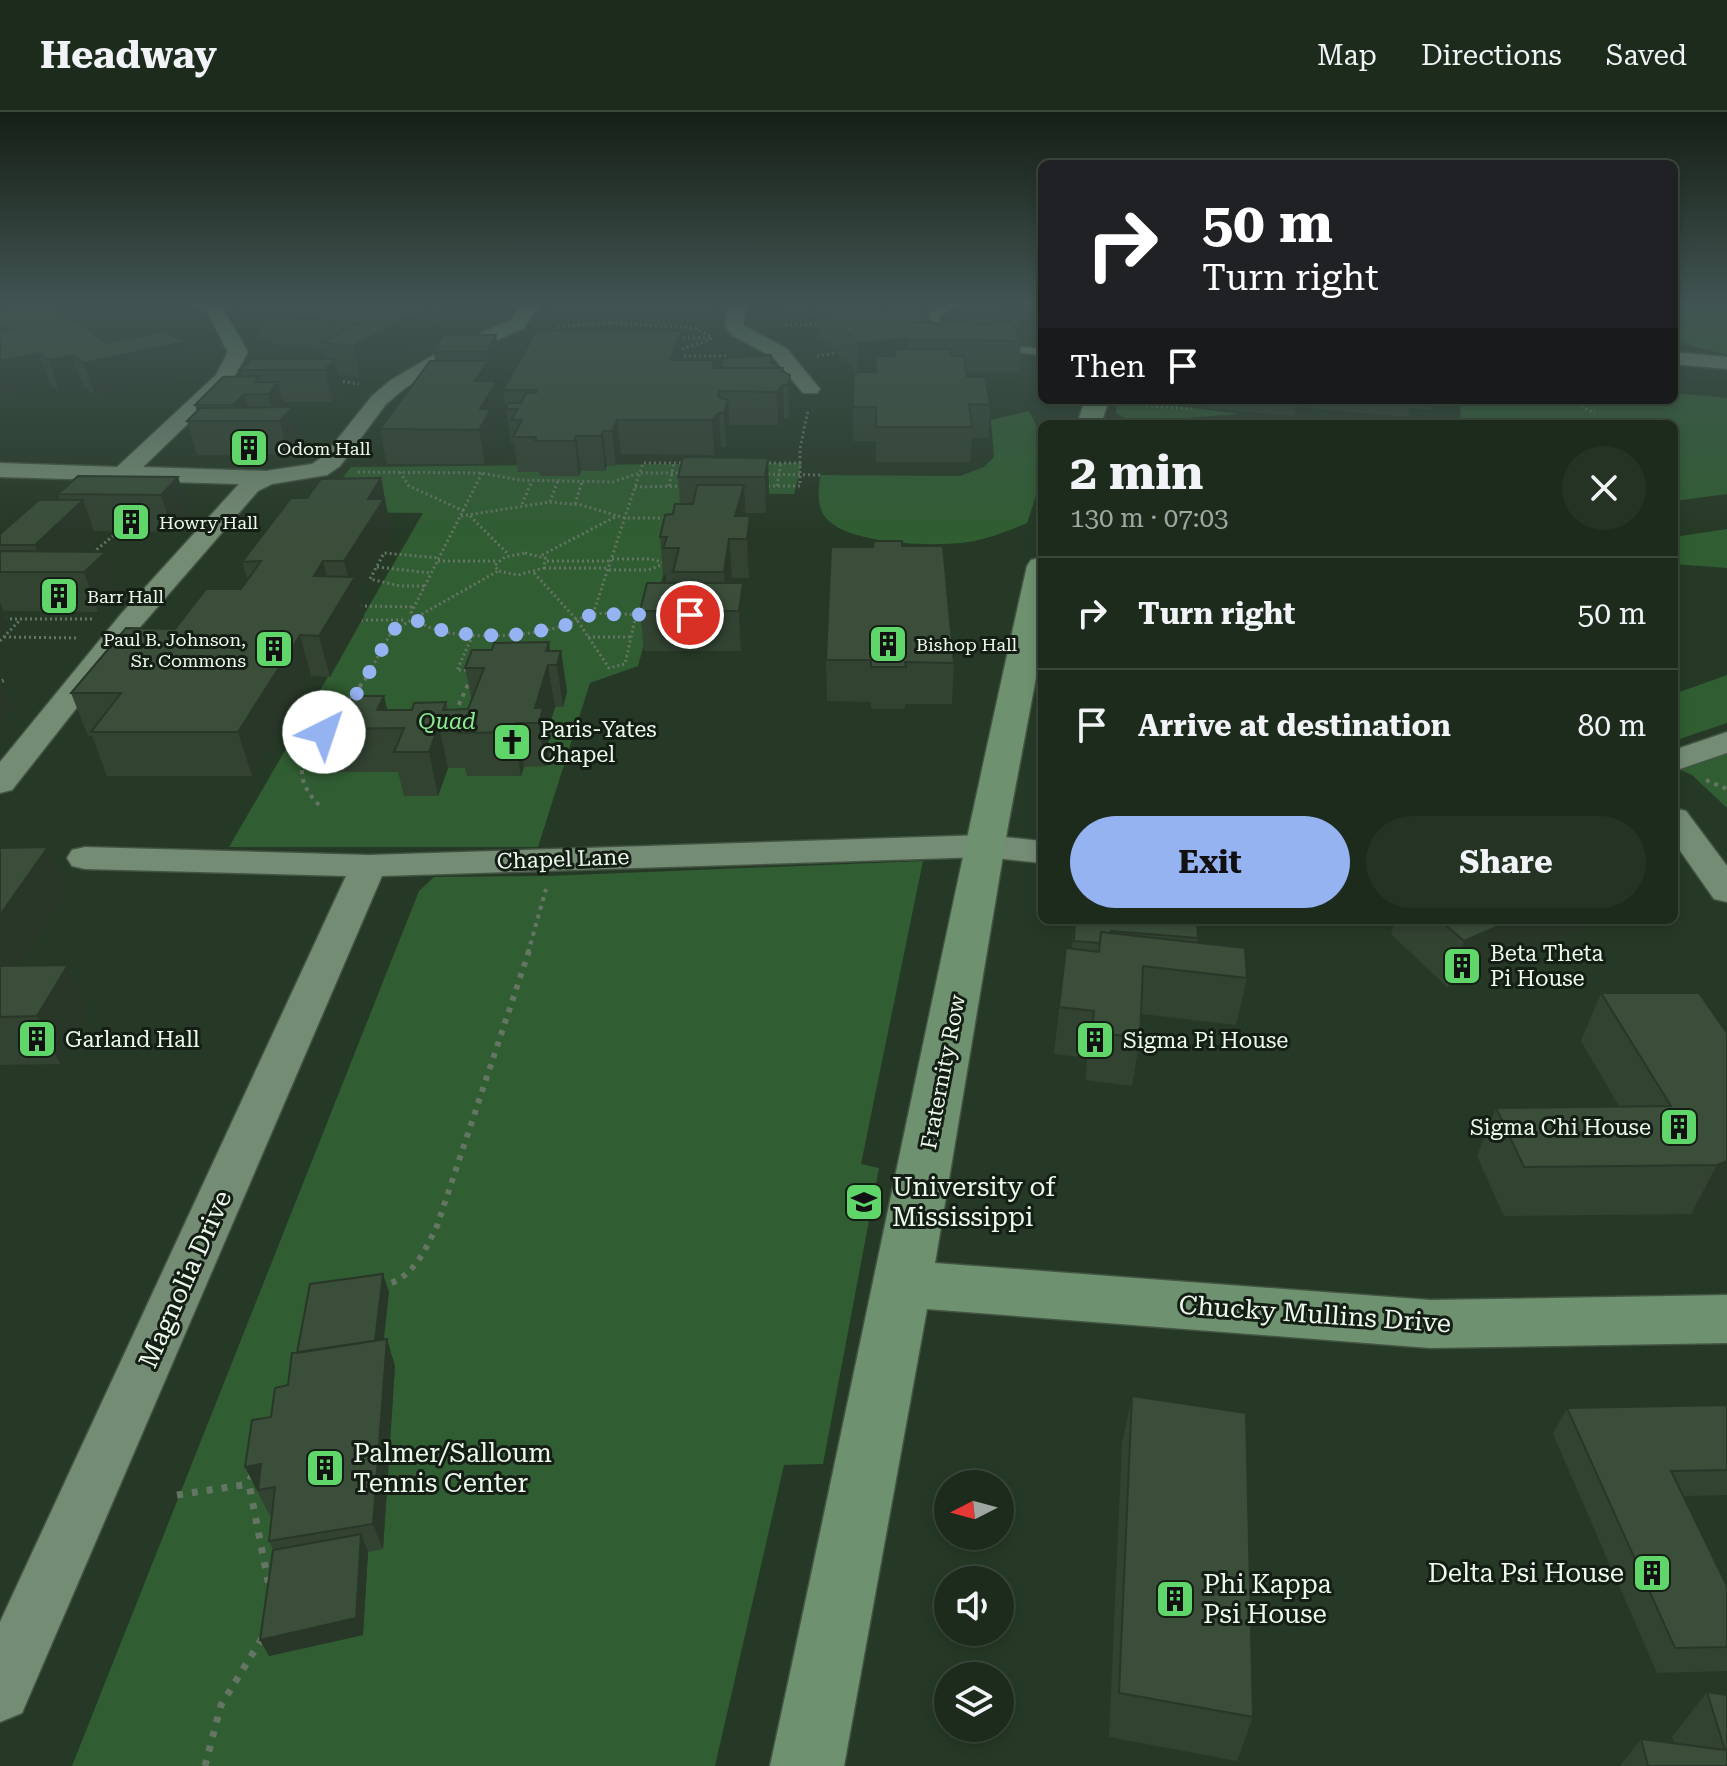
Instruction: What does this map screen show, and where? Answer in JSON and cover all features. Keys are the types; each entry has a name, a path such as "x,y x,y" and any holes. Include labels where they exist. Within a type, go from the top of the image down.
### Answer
{"street":[{"path":"123,474 221,381"},
{"path":"0,470 266,478 319,470 332,461 379,400 403,381"},
{"path":"803,381 810,389"},
{"path":"1092,420 1105,404"},
{"path":"0,783 131,620 250,486 266,478"},
{"name":"Fraternity Row","path":"807,1766 1038,586"},
{"path":"1678,760 1727,742"},
{"path":"1678,824 1727,891"},
{"name":"Chapel Lane","path":"85,858 369,866 985,846 1038,852"},
{"name":"Magnolia Drive","path":"0,1691 369,866"},
{"name":"Chucky Mullins Drive","path":"903,1284 1430,1324 1727,1319"}],"path":[{"path":"339,381 361,384"},
{"path":"760,486 800,486 800,449 810,389"},
{"path":"1174,404 1192,409"},
{"path":"1579,404 1595,414"},
{"path":"593,614 643,463 687,463 682,486"},
{"path":"669,486 674,463"},
{"path":"755,463 802,463"},
{"path":"777,486 781,463"},
{"path":"357,472 482,473 558,482 613,482 639,473 697,474"},
{"path":"400,472 409,486 470,516 509,555"},
{"path":"415,620 411,613 482,473"},
{"path":"752,474 820,475"},
{"path":"550,502 561,476"},
{"path":"522,504 532,481"},
{"path":"575,504 582,482"},
{"path":"635,487 695,486"},
{"path":"470,516 522,504 550,502 575,504 625,518 683,517"},
{"path":"541,556 617,516"},
{"path":"85,562 113,536"},
{"path":"424,586 400,586 370,579 384,553 497,561 509,555 527,553 541,556 547,561 651,559 666,563 648,570 544,568 534,573 510,575 495,568 497,561"},
{"path":"648,570 651,559"},
{"path":"544,568 547,561"},
{"path":"377,567 431,573"},
{"path":"319,805 306,794 300,773 306,752 359,691 392,631 498,571"},
{"path":"534,573 577,620 609,668 625,664 636,615"},
{"path":"360,606 414,607"},
{"path":"342,620 415,620 429,627 472,637 541,632 593,614 649,615"},
{"path":"0,619 103,619"},
{"path":"2,639 21,619"},
{"path":"501,647 506,636"},
{"path":"454,715 475,669 457,670 472,637"},
{"path":"587,637 631,637"},
{"path":"2,639 86,638"},
{"path":"0,682 7,679"},
{"path":"366,1289 394,1284 418,1264 437,1226 541,913 548,876"},
{"path":"254,1470 249,1484 269,1585 268,1598"},
{"path":"177,1495 249,1484"},
{"path":"205,1766 221,1705 264,1636 265,1623"}],"green space":[{"path":"1678,393 1727,398 1727,494 1678,500 1678,420 1461,420 1460,404 1678,404"},
{"path":"1117,404 1171,404 1240,414 1182,420 1128,420 1116,413"},
{"path":"1029,411 1038,432 1038,489 1027,523 975,541 914,544 871,539 852,533 836,526 822,512 820,475 960,476 984,467 994,457 991,420"},
{"name":"Quad","path":"802,463 794,494 686,493 638,666 590,683 538,847 229,847 423,513 316,512 351,467"},
{"path":"1727,529 1727,568 1678,564 1678,536"},
{"path":"1727,675 1727,723 1678,740 1678,693"},
{"path":"1727,742 1727,808 1692,775 1678,769 1678,760"},
{"path":"923,861 861,1164 879,1168 823,1464 784,1465 715,1766 72,1766 419,891 434,877 548,876"}],"building":[{"path":"219,381 278,382 268,394 244,394 233,405 195,405"},
{"path":"415,381 497,381 480,409 491,409 479,430 380,429"},
{"path":"508,381 789,381 777,392 719,391 718,397 728,400 724,413 719,413 712,420 617,420 612,431 603,431 601,436 576,436 575,441 535,441 536,437 513,437 522,420 511,420 517,409 505,409 509,403 521,403 526,393 536,393 537,390 503,390"},
{"path":"854,381 986,381 990,405 969,404 972,427 876,427 876,407 853,407"},
{"path":"293,407 280,421 187,421 200,408"},
{"path":"683,457 768,458 765,477 678,477"},
{"path":"78,476 178,477 161,495 58,494"},
{"path":"381,478 368,499 384,499 344,561 323,561 314,576 355,577 319,636 300,635 238,732 91,732 121,693 71,693 126,628 175,629 206,589 241,589 261,561 242,562 291,498 307,498 321,479"},
{"path":"697,485 744,485 735,516 750,516 747,539 729,539 724,572 673,572 679,548 663,548 667,537 660,537 665,515 673,514 675,504 693,504"},
{"path":"39,500 83,500 35,545 0,545 0,534"},
{"name":"Bishop Hall","path":"874,541 902,541 902,546 943,546 954,663 905,662 906,667 871,667 871,660 826,660 831,547 873,547"},
{"path":"0,551 106,552 84,572 0,572"},
{"path":"647,583 743,583 739,611 640,611"},
{"path":"549,642 546,651 561,651 557,665 548,665 535,708 543,708 539,723 516,723 514,732 458,733 461,724 439,725 429,752 394,752 404,728 321,729 329,713 345,713 354,696 384,696 377,710 412,710 414,703 446,702 443,710 468,709 484,668 465,668 472,650 492,650 494,643"},
{"path":"48,847 0,915 0,848"},
{"path":"1075,924 1197,924 1198,938 1111,931 1101,932 1100,943 1074,941"},
{"path":"1445,924 1504,924 1464,941"},
{"path":"1101,932 1245,948 1247,978 1143,966 1140,1038 1092,1032 1094,1011 1059,1007 1066,948 1099,952"},
{"path":"68,965 37,1016 0,1017 0,966"},
{"path":"1601,993 1699,993 1727,1033 1727,1161 1717,1165 1524,1167 1496,1108 1671,1106"},
{"path":"383,1274 375,1341 297,1353 310,1284"},
{"name":"Palmer/Salloum Tennis Center","path":"387,1339 373,1524 269,1541 275,1487 258,1490 261,1464 245,1467 252,1420 271,1417 275,1388 288,1385 292,1353"},
{"name":"Phi Kappa Psi House","path":"1132,1396 1246,1413 1253,1717 1119,1693"},
{"name":"Delta Psi House","path":"1727,1405 1727,1470 1671,1471 1727,1586 1727,1647 1675,1648 1567,1408"},
{"path":"361,1534 356,1618 260,1640 273,1550"},
{"path":"1707,1692 1727,1695 1727,1766 1648,1766 1641,1739 1725,1750"}],"place":[{"name":"Odom Hall","path":"249,448"},
{"name":"Howry Hall","path":"131,522"},
{"name":"Barr Hall","path":"59,596"},
{"name":"Bishop Hall","path":"888,644"},
{"name":"Paul B. Johnson, Sr. Commons","path":"274,649"},
{"name":"Paris-Yates Chapel","path":"512,742"},
{"name":"Beta Theta Pi House","path":"1462,966"},
{"name":"Garland Hall","path":"37,1039"},
{"name":"Sigma Pi House","path":"1095,1040"},
{"name":"Sigma Chi House","path":"1679,1127"},
{"name":"University of Mississippi","path":"864,1202"},
{"name":"Palmer/Salloum Tennis Center","path":"325,1468"},
{"name":"Delta Psi House","path":"1652,1573"},
{"name":"Phi Kappa Psi House","path":"1175,1599"}],"route":[{"path":"324,732 359,691 392,631 415,620 449,633 472,637 541,632 593,614 690,615"}]}
